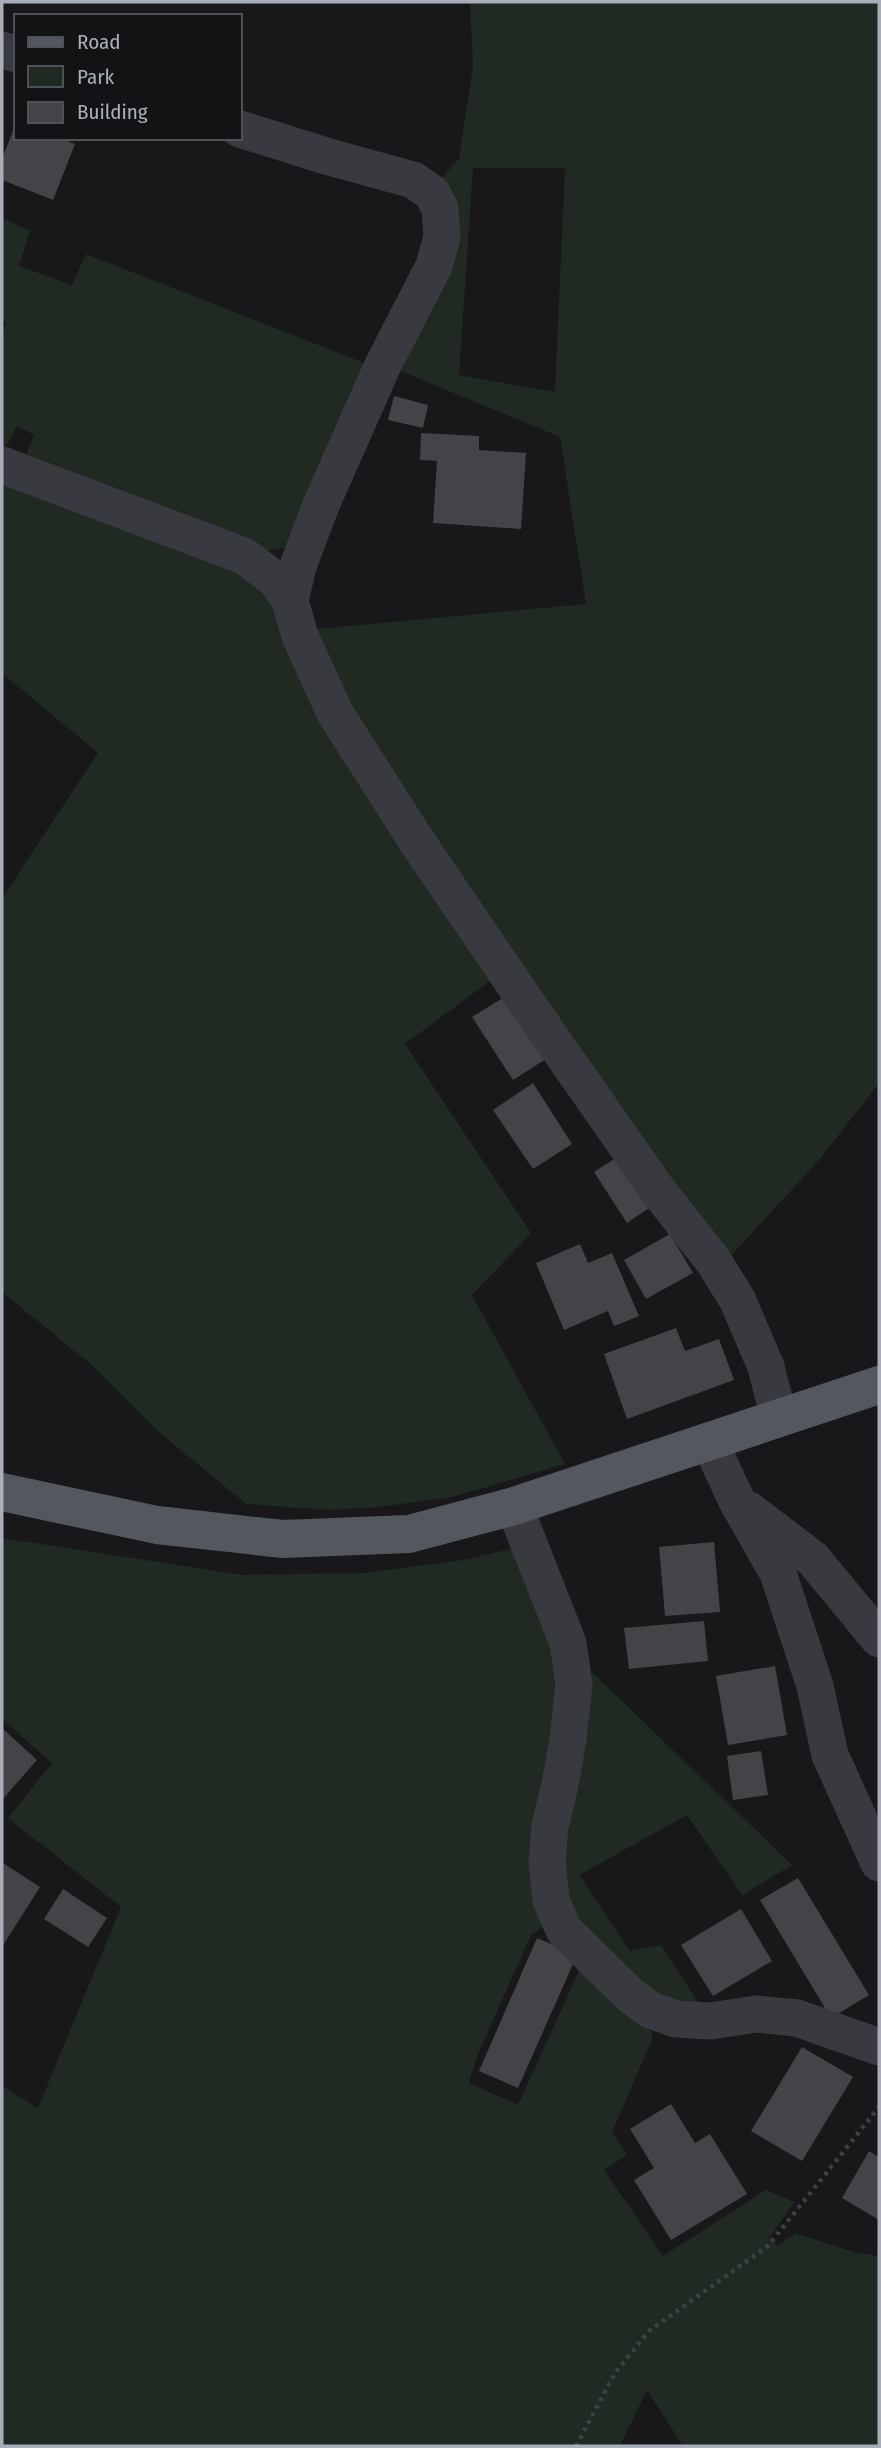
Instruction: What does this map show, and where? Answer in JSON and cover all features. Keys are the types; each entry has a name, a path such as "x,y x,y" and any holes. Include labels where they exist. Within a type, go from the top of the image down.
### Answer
{"main road":[{"path":"2,1492 157,1525 283,1539 408,1534 514,1506 879,1385"}],"street":[{"path":"242,130 413,180 432,193 440,209 442,237 434,266 382,367 321,505 298,566 290,601"},
{"path":"2,465 244,556 276,580 290,601 300,636 335,713 403,820 533,1012 656,1188 714,1262 738,1301 766,1367 779,1418"},
{"path":"709,1441 737,1501 778,1573 815,1686 830,1755 879,1863"},
{"path":"737,1501 813,1559 879,1639"},
{"path":"514,1506 568,1643 574,1684 568,1739 550,1826 547,1861 551,1900 564,1930 650,2010 676,2019 711,2021 756,2014 797,2018 879,2046"}],"path":[{"path":"576,2446 615,2373 649,2330 768,2246 879,2107"}],"green space":[{"path":"468,2 879,2 879,1083 820,1159 729,1258 419,828 306,630 586,604 560,437 391,367 407,343 435,185 459,159 473,66","holes":["473,168 565,168 555,392 459,375"]},
{"path":"2,218 30,231 19,266 72,285 86,254 372,366 285,548 267,550 22,466 34,435 17,426 2,455 2,334 7,323 2,320"},
{"path":"2,478 196,544 261,586 490,981 405,1044 531,1233 472,1295 565,1464 453,1497 378,1507 329,1510 246,1504 160,1433 94,1367 2,1292 2,898 98,753 2,673"},
{"path":"2,1538 243,1575 365,1573 463,1560 518,1547 560,1650 547,1924 531,1935 476,2059 469,2083 518,2105 583,1962 651,2026 652,2040 612,2132 627,2155 604,2170 663,2256 766,2190 794,2202 769,2239 778,2245 796,2233 854,2252 879,2256 879,2446 683,2446 647,2390 620,2446 2,2446 2,2086 38,2108 121,1907 8,1818 52,1763 2,1719"},
{"path":"593,1673 792,1865 742,1895 687,1815 579,1875 630,1951 661,1945 699,2004 683,2010 640,1990 567,1907 558,1819 579,1683"}],"building":[{"path":"14,128 14,140 65,140 75,144 53,200 2,180 2,159"},
{"path":"394,396 428,405 423,428 388,420"},
{"path":"421,433 479,436 479,450 526,453 521,529 433,523 437,461 420,460"},
{"path":"509,994 549,1057 513,1080 472,1017"},
{"path":"533,1083 572,1144 533,1169 493,1110"},
{"path":"619,1156 652,1206 627,1223 594,1172"},
{"path":"670,1234 693,1273 646,1299 624,1260"},
{"path":"580,1244 588,1263 612,1253 639,1316 614,1326 608,1311 564,1330 536,1263"},
{"path":"676,1328 685,1351 719,1339 734,1380 627,1419 604,1354"},
{"path":"714,1542 720,1612 665,1616 659,1547"},
{"path":"704,1621 708,1661 629,1669 624,1628"},
{"path":"775,1666 787,1735 728,1745 716,1676"},
{"path":"2,1728 37,1760 2,1800"},
{"path":"761,1751 768,1795 733,1800 727,1756"},
{"path":"3,1863 40,1887 2,1947 2,1865"},
{"path":"798,1878 869,1995 831,2018 760,1900"},
{"path":"63,1889 107,1918 88,1947 44,1919"},
{"path":"741,1909 772,1961 713,1996 681,1945"},
{"path":"537,1938 577,1955 518,2088 479,2071"},
{"path":"802,2047 853,2077 802,2161 751,2131"},
{"path":"671,2104 695,2143 710,2134 747,2194 671,2240 634,2180 654,2168 630,2129"},
{"path":"869,2151 879,2157 879,2220 842,2198"}]}
